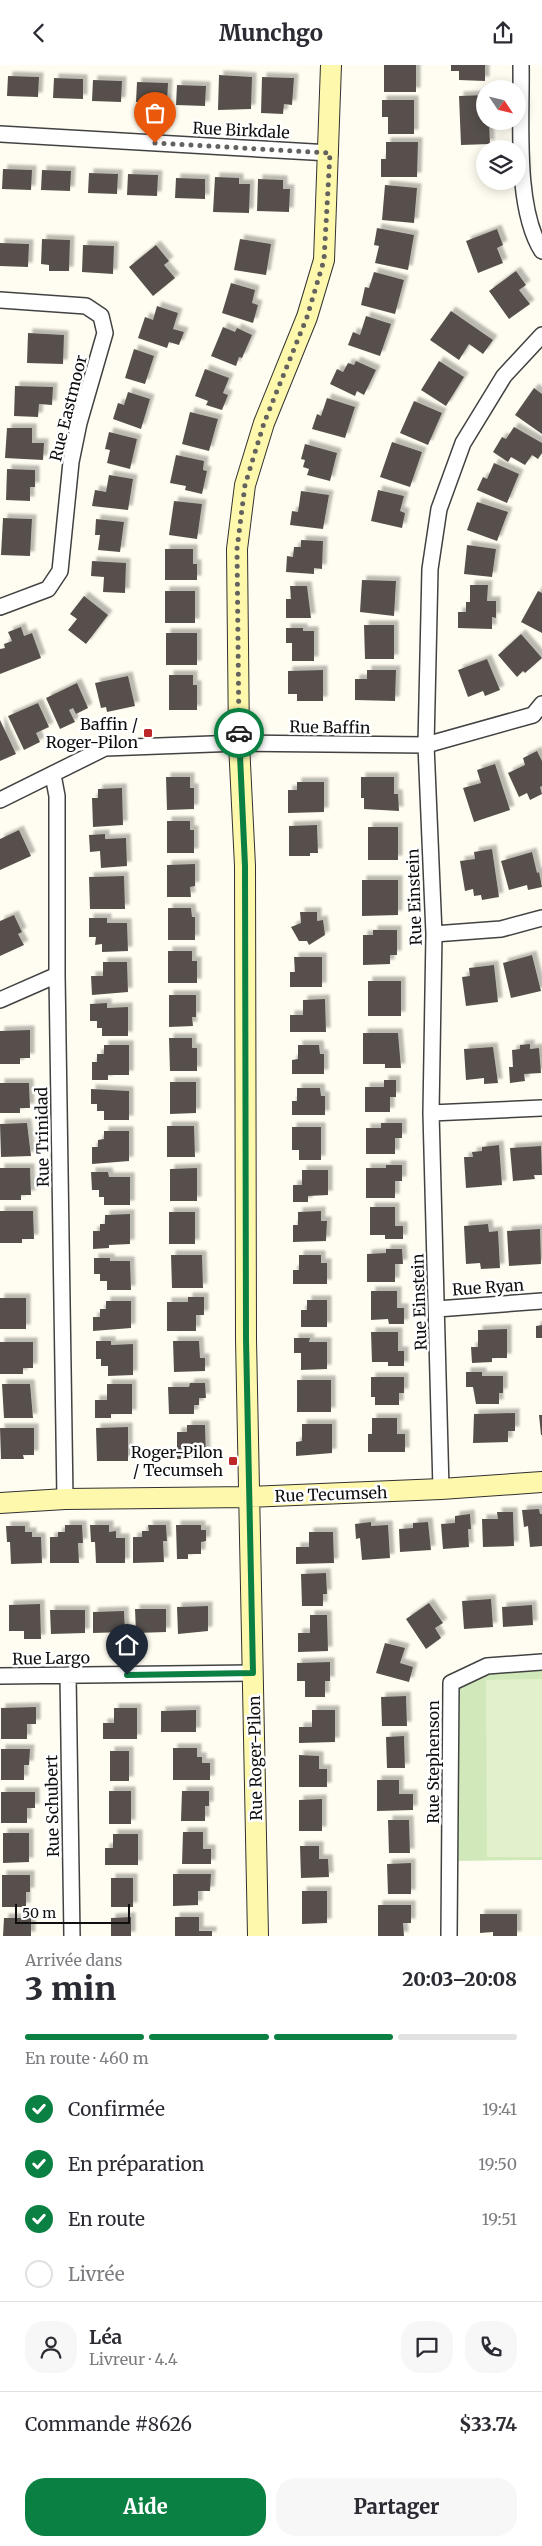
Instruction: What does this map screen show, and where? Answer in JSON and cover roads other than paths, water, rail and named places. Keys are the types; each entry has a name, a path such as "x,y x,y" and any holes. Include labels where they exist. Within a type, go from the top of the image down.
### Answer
{"street":[{"name":"Rue Roger-Pilon","path":"258,1936 246,1339 245,866 239,743 237,549 245,485 264,423 307,317 324,260 330,153 331,65"},
{"path":"521,65 523,197 533,236 542,251"},
{"name":"Rue Birkdale","path":"0,133 330,153"},
{"name":"Rue Eastmoor","path":"0,301 86,306 101,316 105,333 79,423 71,462 60,571 48,589 0,607"},
{"name":"Rue Einstein","path":"441,1489 432,1113 434,934 426,745 430,569 439,509 463,443 504,376 542,335"},
{"name":"Rue Baffin","path":"0,801 105,748 239,743 426,745 533,715 542,704"},
{"name":"Rue Trinidad","path":"54,775 57,796 57,975 65,1499"},
{"path":"434,934 502,929 542,918"},
{"path":"0,1000 57,975"},
{"path":"432,1113 542,1108"},
{"name":"Rue Ryan","path":"437,1309 542,1301"},
{"name":"Rue Tecumseh","path":"0,1503 65,1499 250,1497 441,1489 542,1481"},
{"name":"Rue Stephenson","path":"449,1936 451,1683 487,1666 542,1662"},
{"name":"Rue Largo","path":"0,1676 253,1673"},
{"name":"Rue Schubert","path":"68,1675 72,1936"}],"place":[{"name":"Baffin / Roger-Pilon","path":"148,733"},
{"name":"Roger-Pilon / Tecumseh","path":"233,1461"}]}
